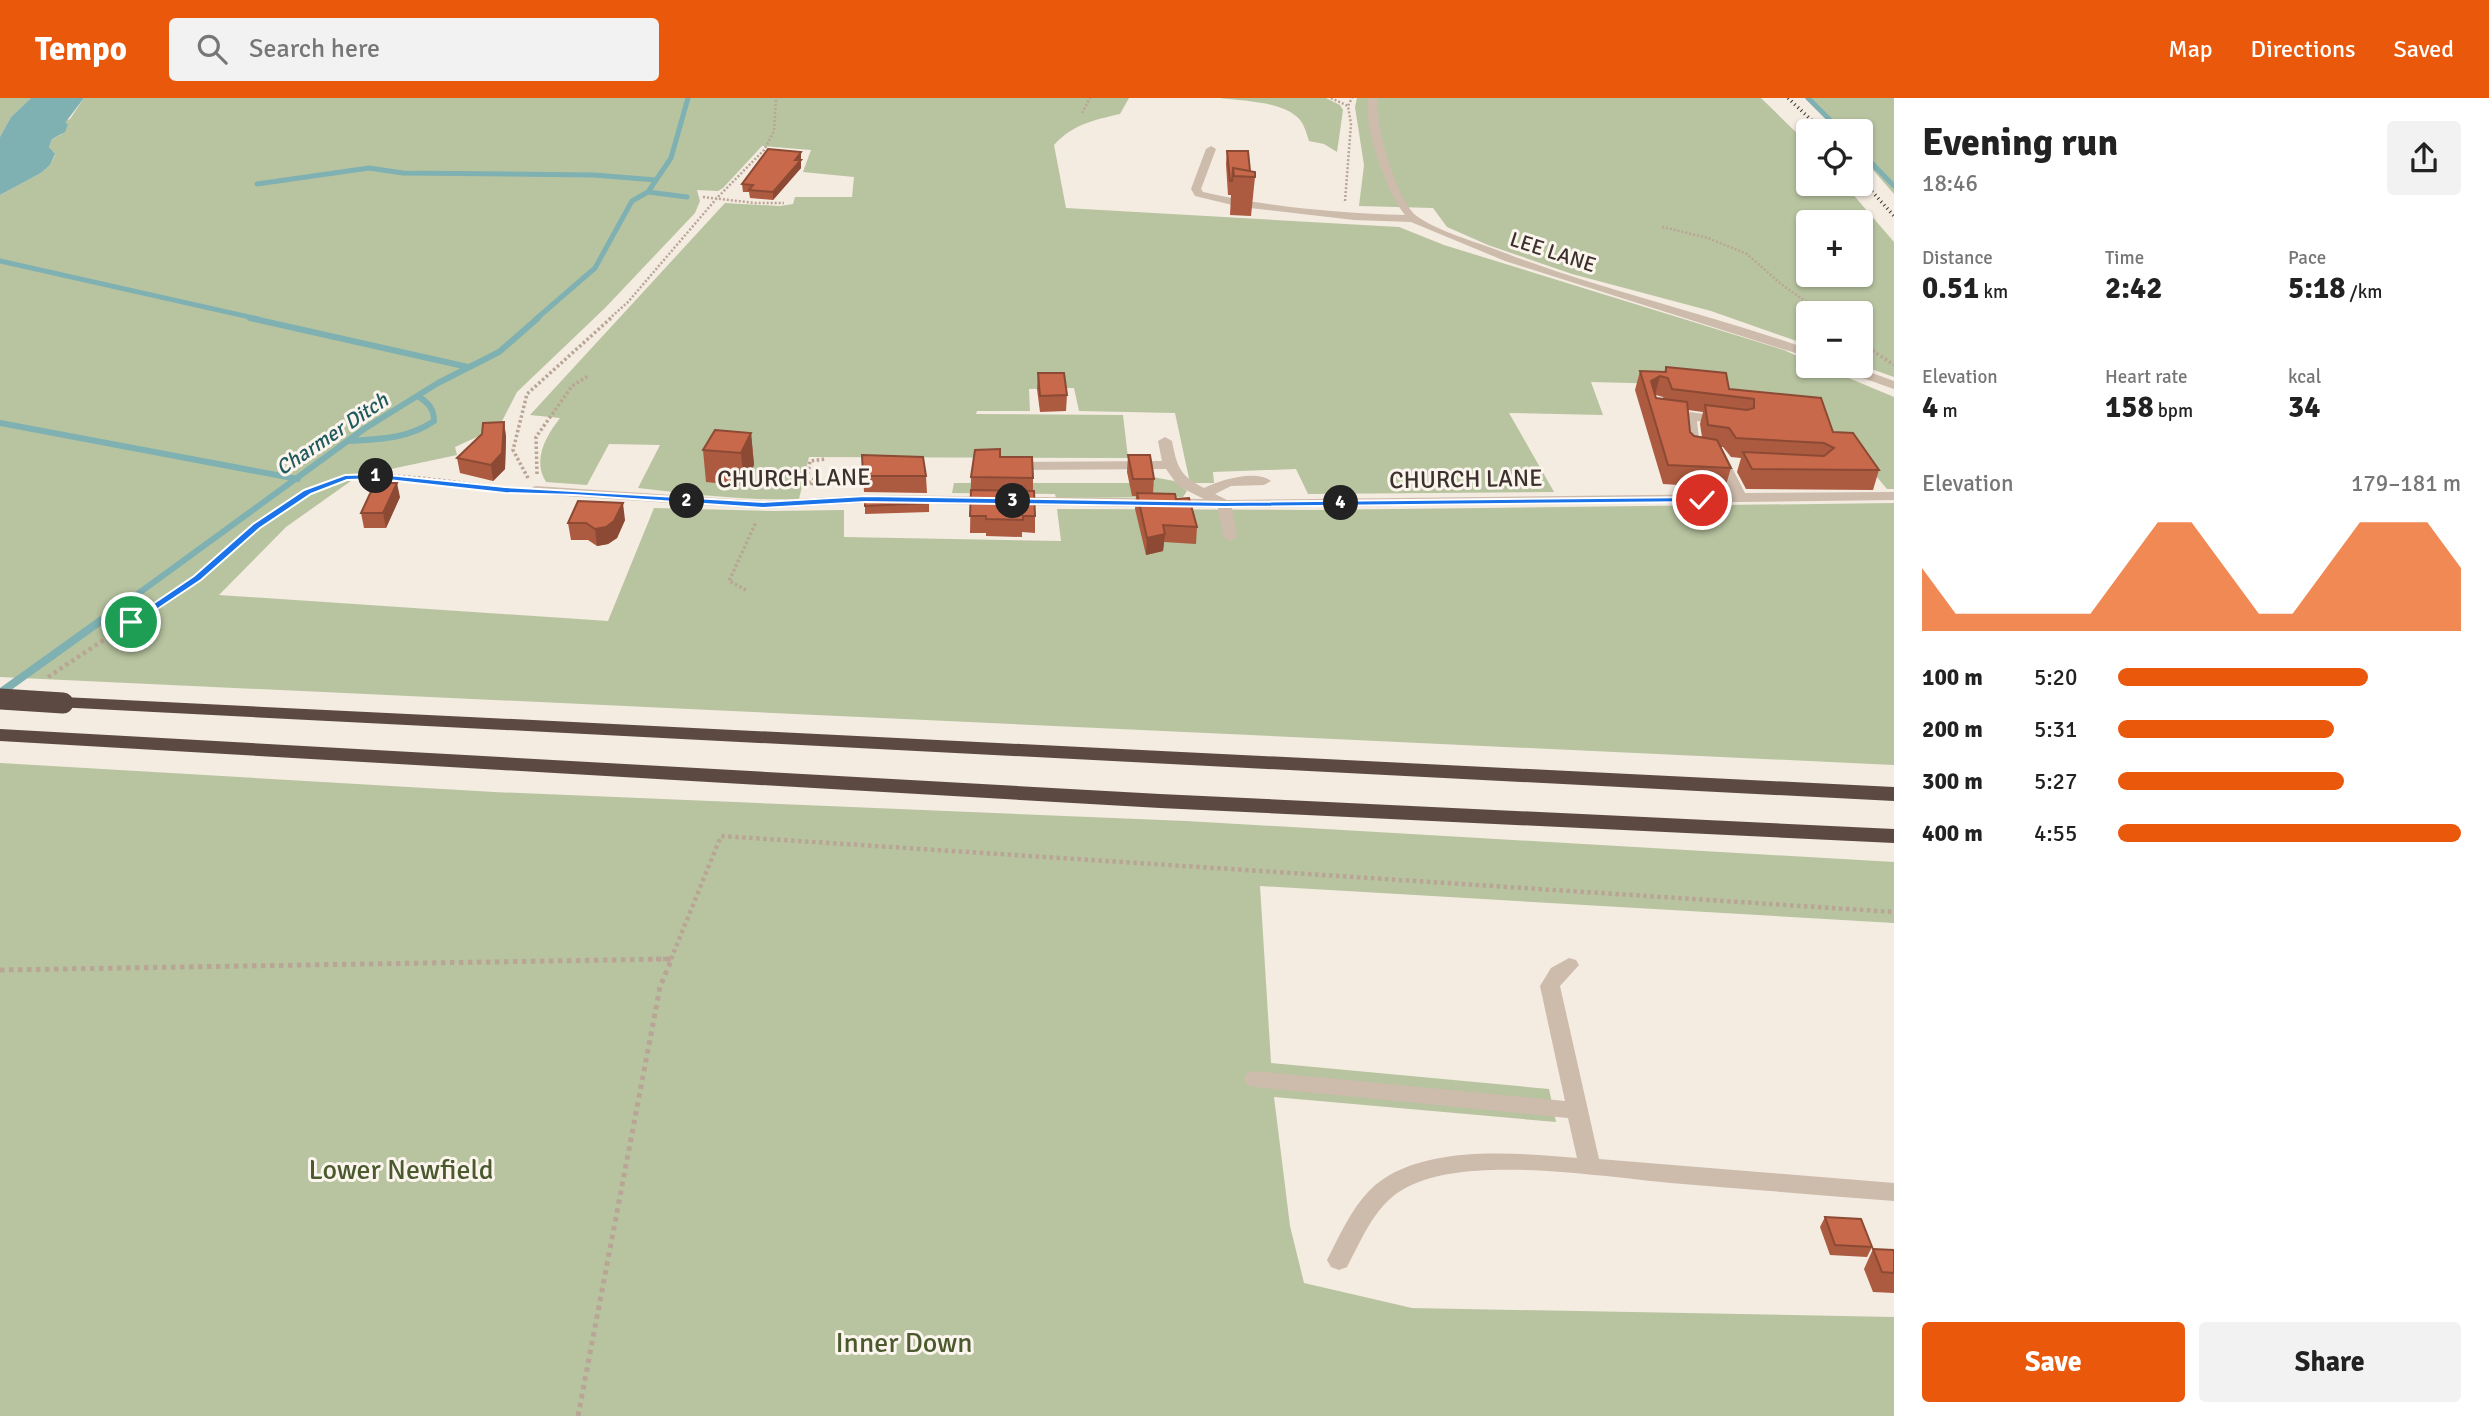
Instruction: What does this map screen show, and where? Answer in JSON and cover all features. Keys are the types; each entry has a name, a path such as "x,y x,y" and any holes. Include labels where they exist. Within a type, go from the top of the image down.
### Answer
{"highway":[{"path":"0,699 1894,794"},
{"path":"0,735 1146,800 1894,836"}],"street":[{"path":"1373,98 1371,110 1395,190 1403,208 1413,219"},
{"path":"1211,149 1196,189 1199,194 1241,204 1343,216 1413,219"},
{"name":"LEE LANE","path":"1413,219 1502,256 1757,334 1796,349"},
{"path":"1873,378 1894,386"},
{"path":"1741,423 1685,416 1694,450 1718,453 1730,464 1741,499"},
{"path":"1166,441 1170,465 1183,483 1224,505 1230,537"},
{"path":"1015,466 1170,465"},
{"path":"1206,493 1228,482 1264,481"},
{"name":"CHURCH LANE","path":"535,490 763,505 865,499 1224,505 1894,496"},
{"path":"1569,965 1558,973 1550,986 1590,1168"},
{"path":"1255,1079 1577,1111"},
{"path":"1339,1260 1379,1195 1395,1184 1456,1165 1493,1161 1894,1192"}],"path":[{"path":"588,376 572,386 536,437 537,474 531,483 513,450 527,394 628,302 717,198 764,150 774,131 776,98"},
{"path":"1082,113 1090,98"},
{"path":"1331,98 1348,106"},
{"path":"1343,216 1351,124 1348,106 1352,98"},
{"path":"703,197 755,203 784,203"},
{"path":"1662,227 1708,238 1747,254 1807,301"},
{"path":"1873,351 1894,365"},
{"path":"810,483 807,479 810,461 827,459"},
{"path":"65,665 197,578 266,519 307,492 345,477 379,476 505,490 535,490"},
{"path":"746,590 729,581 763,505"},
{"path":"578,1416 660,987 721,836 1894,912"},
{"path":"0,970 671,959"}],"green space":[{"path":"0,98 31,98 11,117 0,137"},
{"path":"84,98 1129,98 1120,114 1076,128 1054,145 1066,208 1399,227 1444,245 1784,350 1796,356 1796,378 1849,378 1894,397 1894,489 1887,489 1856,452 1708,385 1591,382 1603,415 1509,413 1554,492 1308,494 1296,469 1213,472 1214,483 1190,483 1175,413 1079,411 1074,388 1029,389 1030,411 977,411 976,414 1123,415 1128,458 809,457 799,499 759,499 638,488 660,445 609,444 587,485 546,482 540,465 542,449 560,418 530,415 725,203 780,206 793,204 795,197 852,197 854,177 803,172 811,150 762,146 723,188 718,191 697,190 700,201 695,213 605,308 517,392 499,427 455,447 457,455 358,476 286,527 219,595 608,621 654,508 844,510 844,537 1061,541 1057,509 1312,510 1894,503 1894,765 0,677 0,195 41,173 50,165 55,155 49,147 52,139 62,134 66,124 55,126 70,119"},
{"path":"1220,98 1326,98 1340,105 1343,110 1337,152 1324,144 1309,141 1301,121 1288,111 1260,102"},
{"path":"1357,98 1761,98 1796,132 1796,196 1854,196 1866,210 1796,210 1796,287 1873,287 1873,218 1894,242 1894,377 1873,370 1873,301 1796,301 1796,341 1711,311 1572,274 1488,245 1447,227 1433,208 1359,206 1364,165 1355,107"},
{"path":"1805,98 1894,98 1894,194 1873,170 1873,119 1827,119"},
{"path":"1153,477 1174,481 1187,491 1183,497 1056,498 1055,494 952,493 954,483 1154,483"},
{"path":"0,763 494,792 1186,821 1894,862 1894,923 1260,886 1271,1063 1549,1089 1556,1122 1274,1097 1290,1226 1304,1283 1412,1308 1894,1317 1894,1416 0,1416"}],"water":[{"path":"31,98 84,98 65,123 68,124 65,132 52,139 49,147 55,154 50,165 41,173 0,195 0,137 11,117"}],"building":[{"path":"768,149 801,152 795,160 801,160 773,192 749,190 753,185 742,184"},
{"path":"1227,151 1248,151 1250,171 1233,168 1230,181"},
{"path":"1233,168 1255,172 1255,177 1234,176"},
{"path":"1666,367 1726,373 1729,389 1821,398 1833,432 1853,433 1879,470 1752,469 1743,452 1824,456 1834,448 1824,443 1736,438 1729,428 1708,425 1705,405 1747,410 1754,408 1754,399 1672,389 1668,378 1660,376 1651,381 1656,398 1687,402 1690,432 1694,436 1717,440 1731,468 1668,465 1640,371 1666,372"},
{"path":"1038,373 1064,373 1067,395 1040,396"},
{"path":"504,422 502,453 491,465 457,458 482,434 483,423"},
{"path":"715,430 751,433 741,453 703,450"},
{"path":"1000,449 1000,457 1032,457 1033,478 971,477 975,450"},
{"path":"862,455 923,457 926,476 863,476"},
{"path":"1128,455 1150,455 1154,479 1133,479"},
{"path":"375,483 397,483 383,513 361,513"},
{"path":"971,490 1034,491 1035,516 1023,516 1023,520 970,516"},
{"path":"1137,493 1175,494 1176,499 1189,498 1197,527 1163,525 1165,534 1147,538"},
{"path":"865,497 929,498 929,503 865,506"},
{"path":"578,501 623,503 614,521 606,527 595,529 586,523 568,523"},
{"path":"1825,1217 1861,1219 1872,1247 1835,1245"},
{"path":"1873,1249 1894,1250 1894,1273 1882,1272"}],"waterway":[{"name":"Charmer Ditch","path":"648,192 671,158 688,98"},
{"path":"1808,98 1829,119"},
{"path":"1873,164 1894,186"},
{"name":"Charmer Ditch","path":"257,184 369,168 403,173 594,175 656,180"},
{"name":"Charmer Ditch","path":"536,319 595,268 632,201 648,192"},
{"path":"648,192 687,197"},
{"path":"0,261 258,319"},
{"path":"250,318 468,367"},
{"name":"Charmer Ditch","path":"296,479 364,429 438,383 499,352 538,318"},
{"path":"349,441 404,435 434,421 430,406 418,396"},
{"path":"0,423 296,479"},
{"name":"Charmer Ditch","path":"128,601 296,479"},
{"name":"Charmer Ditch","path":"0,693 131,599"}],"railway":[{"path":"1788,98 1810,119"},
{"path":"1873,193 1894,216"}],"route":[{"path":"131,622 197,578 256,526 307,492 345,477 379,476 505,490 613,494 763,505 865,499 1224,505 1702,500"}],"park label":[{"name":"Lower Newfield","path":"401,1169"},
{"name":"Inner Down","path":"904,1342"}]}
